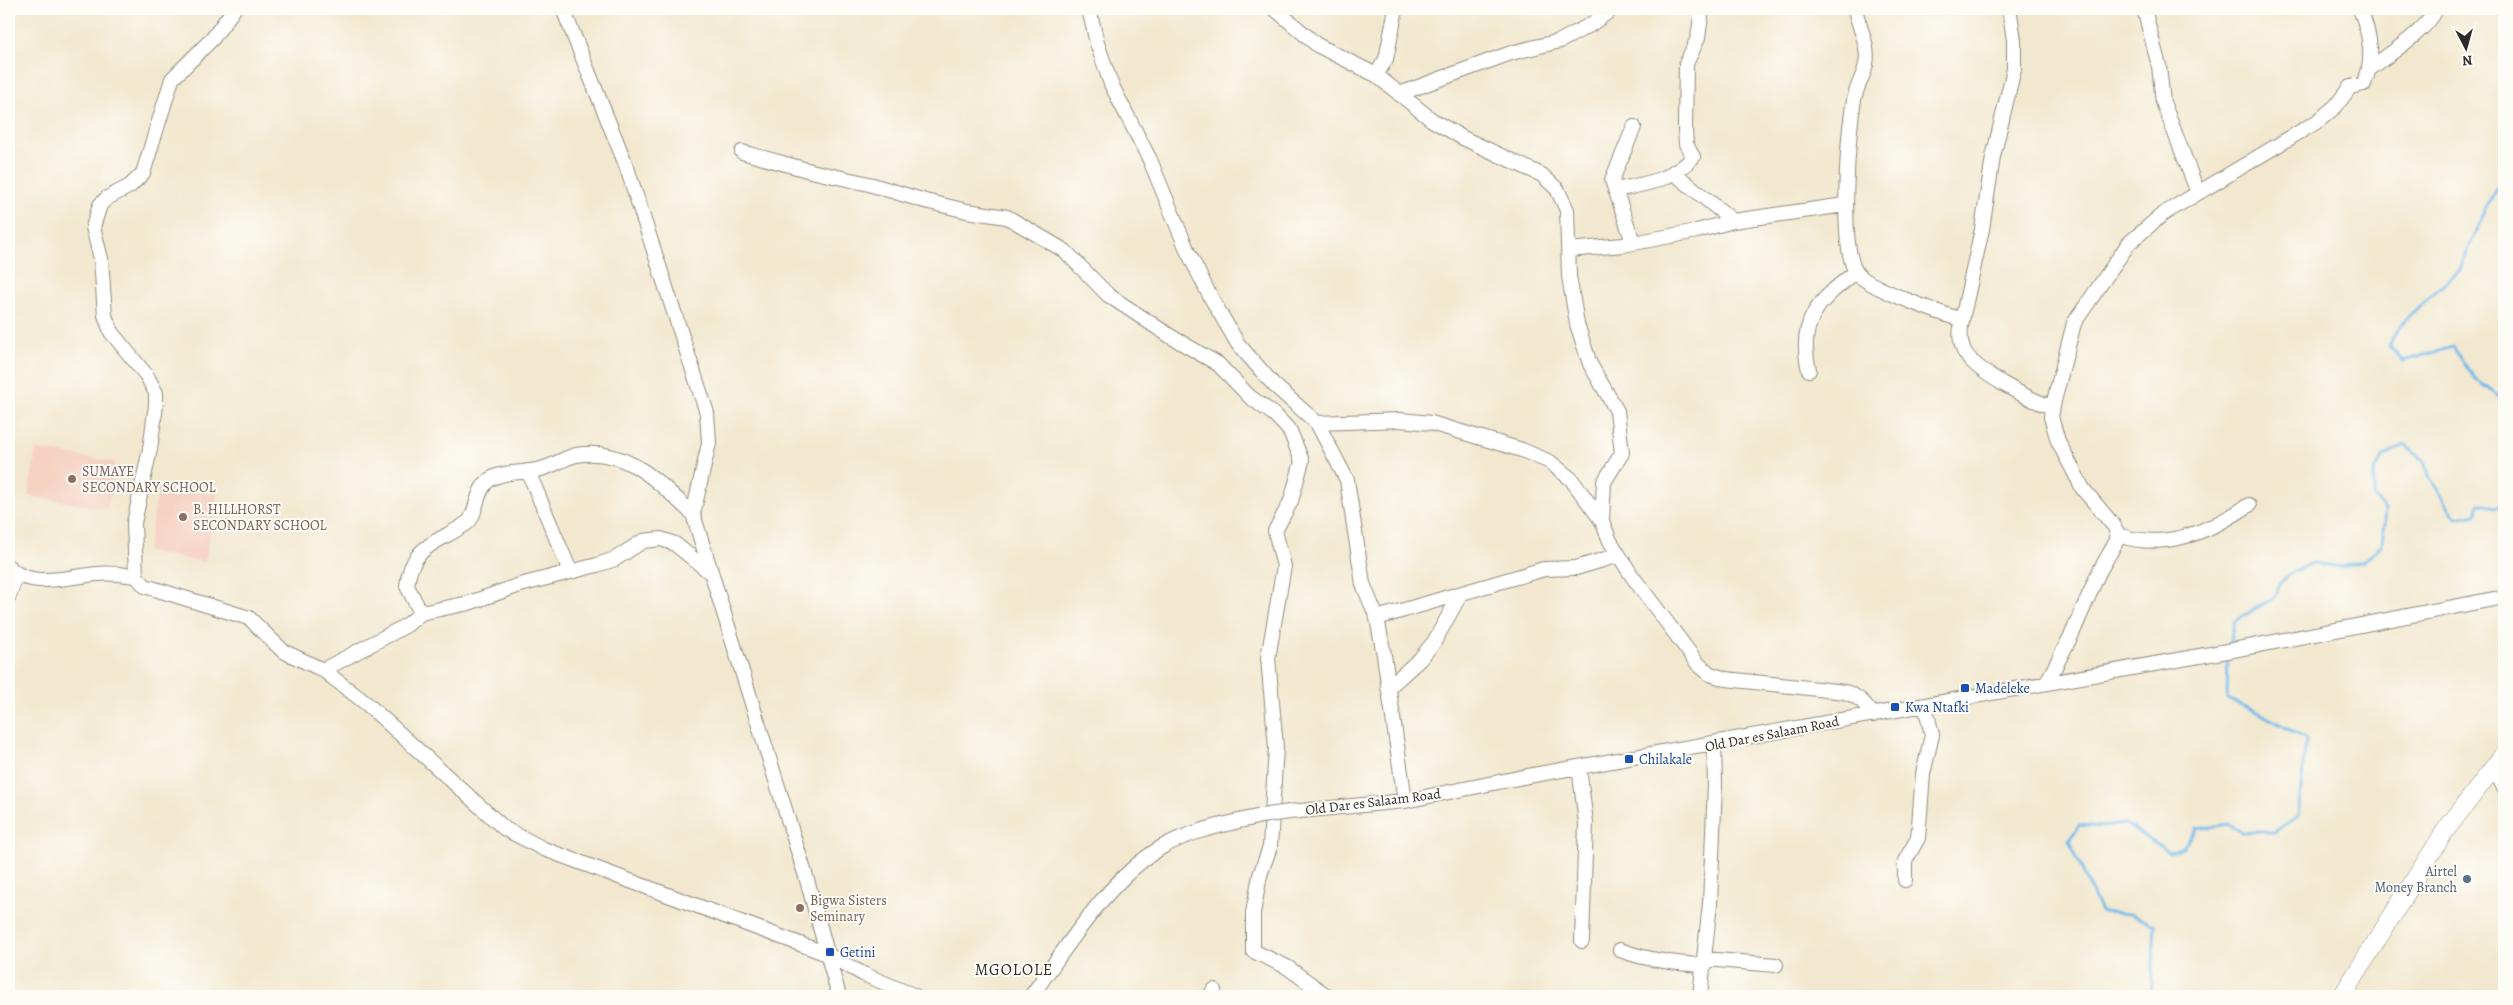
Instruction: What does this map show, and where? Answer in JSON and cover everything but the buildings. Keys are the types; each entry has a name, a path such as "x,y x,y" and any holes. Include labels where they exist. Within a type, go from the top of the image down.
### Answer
{"main road":[{"path":"2342,996 2445,831 2499,760"}],"street":[{"path":"234,9 208,43 172,79 144,173 130,186 107,198 100,205 93,227 101,258 105,315 111,332 147,376 156,393 150,449 134,523 136,576 145,586 249,618 283,651 323,670 367,704 505,829 544,849 827,954 863,974 915,996"},
{"path":"563,9 626,165 707,413 709,443 693,514"},
{"path":"1089,9 1095,36 1111,84 1150,160 1188,252 1210,296 1238,344 1274,385 1317,423 1347,480 1363,584 1377,618 1405,801"},
{"path":"1275,9 1317,45 1376,75 1432,120 1455,134 1542,176 1552,183 1567,210 1569,276 1577,324 1590,364 1617,411 1622,452 1604,482 1602,521"},
{"path":"1376,75 1386,59 1396,9"},
{"path":"1399,94 1511,53 1560,41 1590,25 1612,9"},
{"path":"1614,190 1666,179 1673,172 1683,169 1693,157 1686,144 1686,64 1698,38 1702,9"},
{"path":"1855,9 1867,63 1854,101 1846,205 1852,259 1856,272 1876,286 1962,320"},
{"path":"2144,9 2159,66 2163,102 2198,193"},
{"path":"2360,9 2366,24 2371,68"},
{"path":"2047,682 2072,634 2099,572 2118,535 2114,526 2083,489 2070,467 2053,430 2052,407 2074,323 2129,243 2162,214 2318,121 2336,106 2350,87 2364,84 2371,68 2417,32 2433,16 2436,9"},
{"path":"2010,14 2014,40 2014,69 1993,157 1982,229 1960,334 1964,350 1972,360 1994,377 2037,402 2052,407"},
{"path":"1633,242 1612,180 1634,127"},
{"path":"742,152 811,171 870,184 924,202 967,211 1007,216 1065,251 1108,295 1170,336 1218,364 1250,396 1290,431 1302,461 1291,501 1275,531 1284,566 1268,658 1276,747 1270,847 1260,875 1253,912 1253,951 1287,967 1327,996"},
{"path":"1673,172 1733,221"},
{"path":"1569,250 1633,242 1697,231 1733,221 1846,205"},
{"path":"1809,370 1804,342 1812,318 1825,297 1856,272"},
{"path":"1317,423 1401,420 1431,423 1522,450 1550,462 1570,478 1602,521 1610,541 1619,556 1698,664 1710,674 1726,679 1845,692 1854,695 1865,703 1872,715"},
{"path":"421,613 407,586 413,564 422,549 469,521 476,499 488,481 498,476 541,469 574,456 593,453 615,456 634,463 650,474 693,514 805,871 839,996"},
{"path":"528,472 570,571"},
{"path":"2118,535 2142,541 2167,541 2201,532 2222,523 2249,505"},
{"path":"323,670 408,625 421,613 469,603 615,558 643,541 661,539 675,544 712,574"},
{"path":"1377,618 1544,570 1576,568 1619,556"},
{"path":"9,596 12,571 32,579 48,580 100,573 136,576"},
{"path":"1388,688 1425,654 1460,595"},
{"name":"Old Dar es Salaam Road","path":"1031,996 1084,923 1128,874 1145,859 1163,847 1188,836 1261,816 1405,801 1579,767 1714,745 2504,598"},
{"path":"1905,880 1905,861 1918,838 1923,774 1932,735 1925,705"},
{"path":"1700,996 1705,962 1715,785 1714,745"},
{"path":"2499,760 2504,788"},
{"path":"1579,767 1586,823 1582,941"},
{"path":"1620,950 1640,957 1686,964 1705,962 1776,965"}],"shaded area":[{"name":"SUMAYE SECONDARY SCHOOL","path":"36,449 115,462 108,509 28,496"},
{"name":"B. HILLHORST SECONDARY SCHOOL","path":"159,484 217,495 205,562 147,552"}],"waterway":[{"path":"2504,185 2496,188 2460,270 2404,320 2388,345 2403,361 2453,347 2475,379 2492,390 2504,402"},
{"path":"2229,648 2234,622 2276,596 2279,584 2288,575 2312,563 2343,567 2363,561 2382,545 2385,510 2374,497 2374,472 2382,458 2405,445 2424,461 2430,478 2456,518 2476,514 2479,504 2497,507 2504,499"},
{"path":"2151,996 2155,925 2130,914 2101,912 2069,840 2079,825 2102,827 2125,824 2169,852 2183,847 2197,829 2228,824 2242,832 2274,832 2298,816 2306,739 2256,711 2227,699 2228,654"}],"place":[{"name":"SUMAYE SECONDARY SCHOOL","path":"72,479"},
{"name":"B. HILLHORST SECONDARY SCHOOL","path":"183,517"},
{"name":"Madeleke","path":"1965,688"},
{"name":"Kwa Ntafki","path":"1895,707"},
{"name":"Chilakale","path":"1629,759"},
{"name":"Airtel Money Branch","path":"2467,879"},
{"name":"Bigwa Sisters Seminary","path":"800,908"},
{"name":"Getini","path":"830,952"}],"district":[{"name":"MGOLOLE","path":"1014,970"}]}
